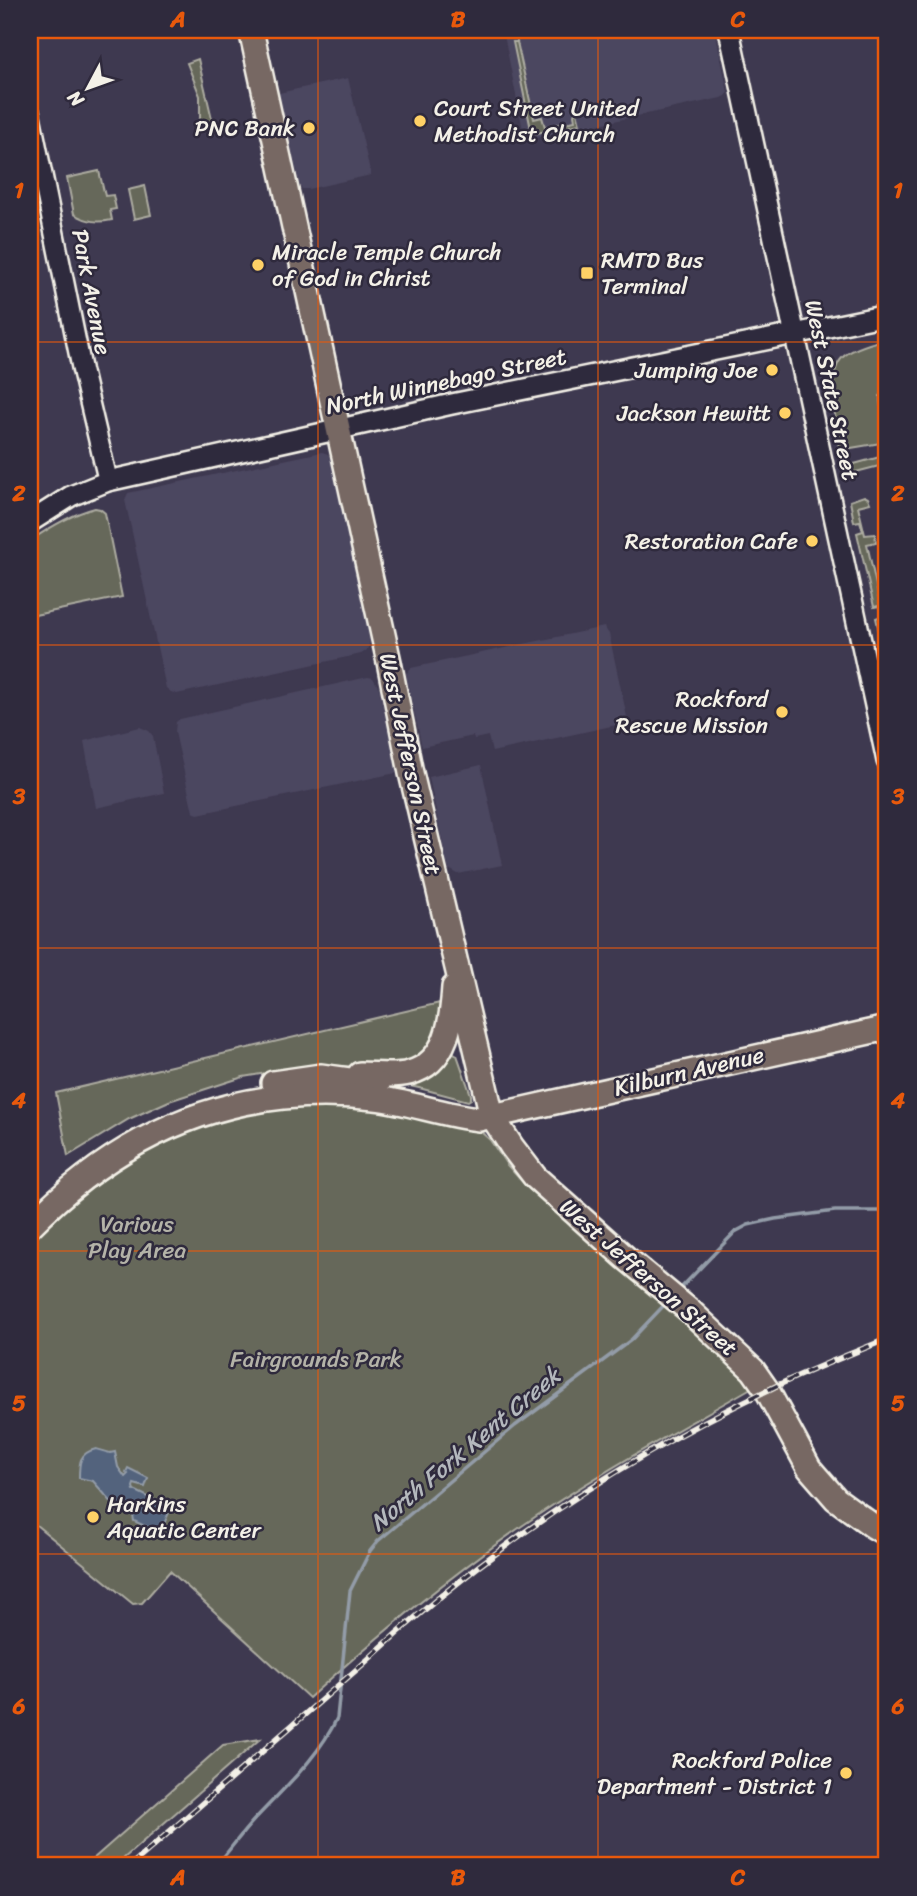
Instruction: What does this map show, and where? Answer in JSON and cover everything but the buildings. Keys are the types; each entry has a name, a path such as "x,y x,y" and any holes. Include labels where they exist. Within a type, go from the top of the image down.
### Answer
{"main road":[{"name":"West Jefferson Street","path":"251,30 411,773 492,1116 536,1177 690,1311 753,1370 767,1390 809,1468 836,1499 887,1534"},
{"name":"West State Street","path":"730,30 887,761"},
{"name":"North Winnebago Street","path":"30,522 71,496 108,481 582,377 887,315"},
{"path":"30,1205 73,1166 116,1137 162,1113 209,1096 250,1086 321,1076 411,1073 426,1065 443,1048 450,1028 456,966"},
{"name":"Kilburn Avenue","path":"30,1226 72,1186 108,1160 184,1120 230,1106 262,1099 336,1095 377,1098 479,1119 887,1028"},
{"path":"321,1076 379,1084 418,1093 474,1107 492,1116"}],"street":[{"name":"Park Avenue","path":"30,113 82,370 108,481"}],"shaded area":[{"path":"503,30 715,30 728,92 721,98 530,139 523,130"},
{"path":"348,78 371,175 302,189 279,93"},
{"path":"322,452 328,454 331,460 370,640 366,651 177,694 171,692 166,688 125,500 128,493"},
{"path":"604,627 609,634 627,717 625,722 492,752 488,736 474,739 473,736 422,747 406,674 411,668"},
{"path":"373,678 379,688 396,773 198,814 193,812 175,732 176,722"},
{"path":"140,727 153,736 164,793 96,808 84,741"},
{"path":"481,765 502,865 458,874 449,869 446,860 429,777"}],"green space":[{"path":"513,42 517,42 534,119 542,117 545,127 575,121 576,111 580,124 532,134"},
{"path":"198,59 213,123 204,126 200,122 200,96 187,63"},
{"path":"99,171 105,196 113,195 116,209 110,210 112,220 93,221 74,214 67,178"},
{"path":"145,186 151,215 134,219 128,190"},
{"path":"887,339 887,387 880,396 880,401 882,412 887,418 887,442 839,450 833,389 837,366 842,358 851,352"},
{"path":"887,455 887,464 852,473 853,477 845,478 843,467"},
{"path":"864,496 870,503 858,506 865,535 875,534 876,542 867,544 887,635 887,649 883,648 876,618 882,616 879,606 874,607 857,533 863,531 860,521 854,522 850,501"},
{"path":"95,508 105,513 122,597 30,616 30,541 61,522"},
{"path":"444,1002 443,1035 415,1064 370,1068 332,1065 243,1077 169,1101 129,1119 68,1156 56,1093"},
{"path":"452,1052 457,1055 471,1095 468,1101 377,1079 444,1063"},
{"name":"Fairgrounds Park","path":"339,1103 440,1119 481,1132 526,1186 686,1321 739,1372 751,1388 604,1473 519,1528 411,1610 309,1698 170,1571 142,1603 133,1604 30,1520 30,1241 49,1218 75,1194 164,1138 240,1112"},
{"path":"260,1739 115,1866 85,1866 223,1745"}],"water":[{"path":"96,1449 115,1452 118,1467 125,1477 128,1468 148,1478 145,1487 134,1484 134,1490 171,1508 160,1533 134,1521 133,1515 114,1505 93,1481 79,1478 81,1459 86,1453"}],"waterway":[{"name":"North Fork Kent Creek","path":"678,1291 735,1232 748,1225 835,1211 887,1211"},
{"name":"North Fork Kent Creek","path":"216,1866 249,1825 321,1746 337,1718 350,1591 370,1551 378,1541 515,1426 631,1340 668,1301"}],"railway":[{"path":"130,1866 409,1623 505,1546 608,1477 715,1416 799,1375 887,1339"}],"place":[{"name":"Court Street United Methodist Church","path":"420,121"},
{"name":"PNC Bank","path":"309,128"},
{"name":"Miracle Temple Church of God in Christ","path":"258,265"},
{"name":"RMTD Bus Terminal","path":"587,273"},
{"name":"Jumping Joe","path":"772,370"},
{"name":"Jackson Hewitt","path":"785,413"},
{"name":"Restoration Cafe","path":"812,541"},
{"name":"Rockford Rescue Mission","path":"782,712"},
{"name":"Harkins Aquatic Center","path":"93,1517"},
{"name":"Rockford Police Department - District 1","path":"846,1773"}],"park label":[{"name":"Various Play Area","path":"137,1237"}]}
